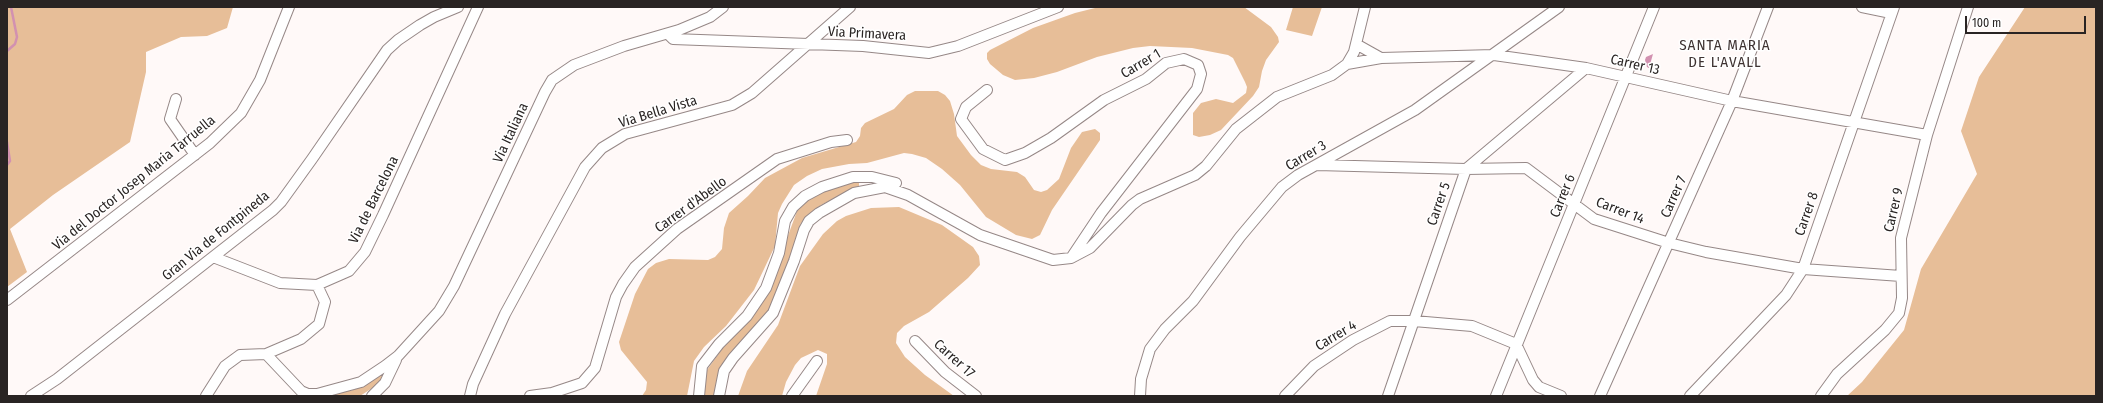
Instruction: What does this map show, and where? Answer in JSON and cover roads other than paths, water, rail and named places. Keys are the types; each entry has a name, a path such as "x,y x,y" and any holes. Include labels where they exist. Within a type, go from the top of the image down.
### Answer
{"street":[{"name":"Via del Doctor Josep Maria Tarruella","path":"7,300 195,155 210,143 241,113 260,80 289,7"},
{"name":"Gran Via de Fontpineda","path":"31,396 57,378 262,220 281,202 388,50 398,40 420,25 434,17 458,7"},
{"name":"Via de Barcelona","path":"214,257 280,283 317,285 349,271 365,252 478,7"},
{"name":"Via Italiana","path":"398,356 439,311 454,286 552,80 562,71 593,57 668,34 710,16 722,7"},
{"name":"Via Bella Vista","path":"470,396 473,384 505,314 585,167 602,148 625,134 732,105 752,93 850,7"},
{"name":"Via Primavera","path":"668,34 673,39 863,46 929,52 958,46 1058,7"},
{"path":"719,396 724,371 733,358 773,313 794,261 800,239 809,221 819,213 854,193 875,187 885,187 895,189 929,205 980,235 1052,260 1071,258 1090,248 1132,205 1140,199 1194,175 1206,166 1236,129 1277,97 1332,75 1347,64 1356,44 1365,7"},
{"name":"Carrer 3","path":"1140,396 1141,379 1150,349 1165,328 1194,301 1240,237 1282,187 1317,165 1415,110 1494,55 1559,7"},
{"name":"Carrer 6","path":"1496,396 1654,7"},
{"name":"Carrer 7","path":"1600,396 1732,101 1768,7"},
{"path":"1862,7 1893,10"},
{"name":"Carrer 9","path":"1821,396 1837,374 1885,330 1899,313 1902,298 1900,276 1901,238 1927,135 1968,7"},
{"name":"Carrer 8","path":"1690,396 1786,295 1803,269 1893,10"},
{"path":"1356,44 1381,58"},
{"name":"Carrer 13","path":"1347,64 1381,58 1494,55 1586,68 1732,101 1927,135"},
{"name":"Carrer 1","path":"987,90 966,107 961,119 983,149 1005,160 1025,153 1051,138 1104,100 1146,79 1166,63 1184,59 1198,65 1201,74 1197,89 1101,213 1071,258"},
{"name":"Carrer 5","path":"1388,396 1466,169 1586,68"},
{"path":"176,99 170,118 195,155"},
{"name":"Carrer d'Abello","path":"530,396 552,393 582,383 595,368 616,297 623,284 635,267 677,229 778,159 832,142 847,140"},
{"name":"Carrer 14","path":"1317,165 1466,169 1526,168 1574,206 1594,219 1669,243 1706,252 1803,269 1900,276"},
{"path":"700,396 702,366 719,344 747,316 766,288 779,253 785,221 793,207 805,196 822,187 854,177 872,177 898,184 915,194 929,205"},
{"path":"206,396 225,366 240,355 266,354 301,339 319,324 325,302 317,285"},
{"name":"Carrer 4","path":"1285,396 1314,366 1353,340 1390,321 1414,321 1472,326 1516,344"},
{"name":"Carrer 17","path":"915,341 944,372 976,396"},
{"path":"1516,344 1533,380 1539,387 1561,396"},
{"path":"266,354 301,390 308,394 317,394 361,382 398,356"},
{"path":"372,396 386,383 398,356"},
{"path":"792,396 817,361"}],"waterway":[{"path":"7,51 15,44 17,37 11,7"},
{"path":"7,142 10,161 7,165"}],"district":[{"name":"SANTA MARIA DE L'AVALL","path":"1725,54"}]}
